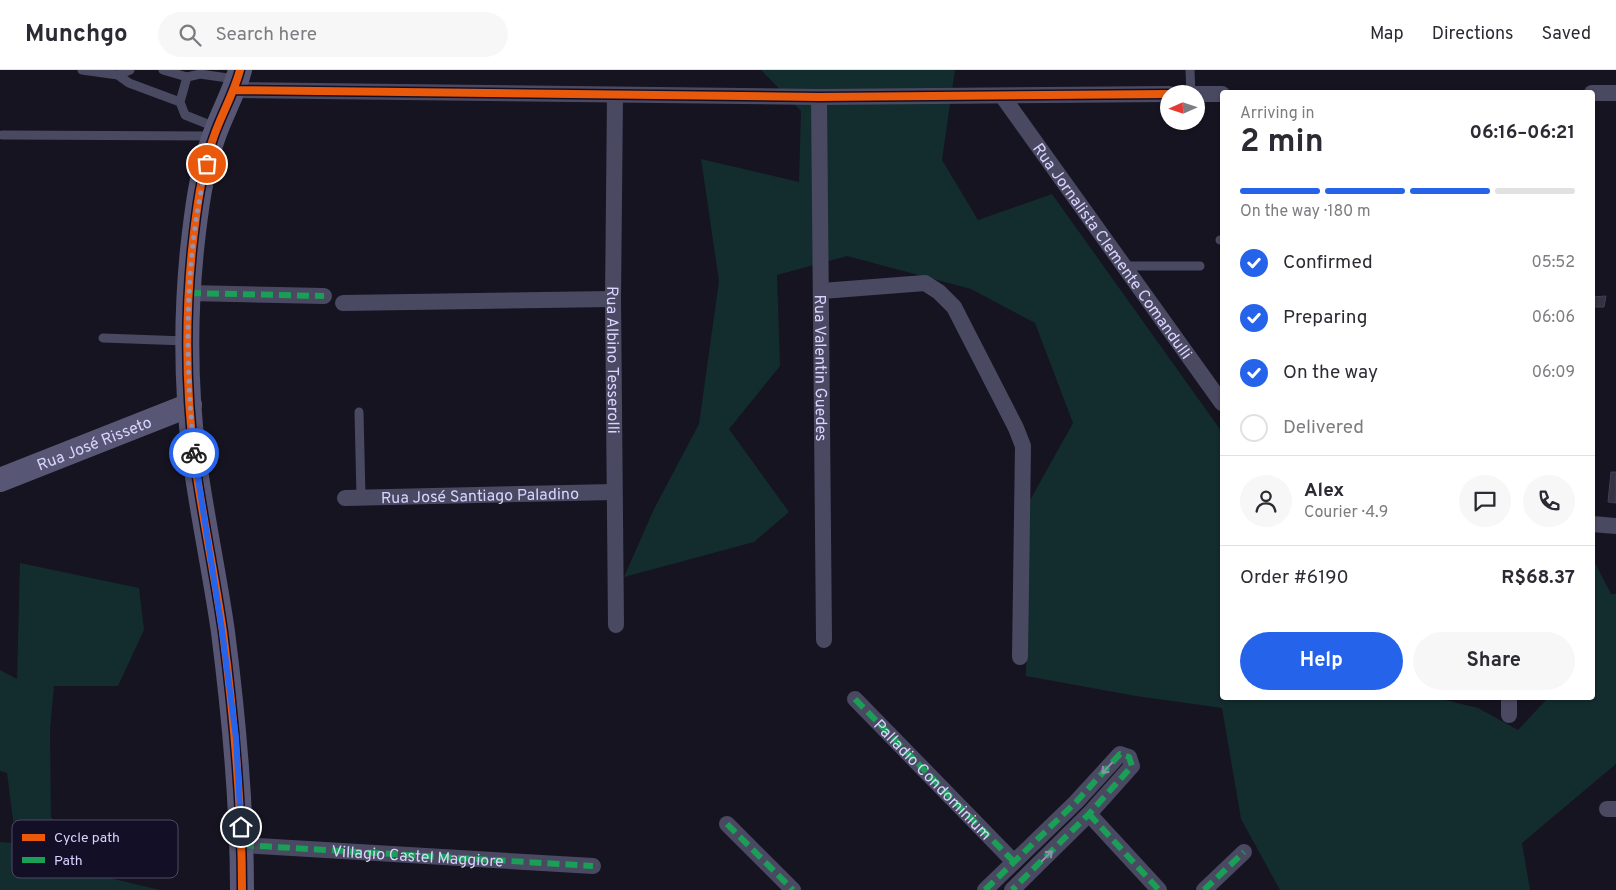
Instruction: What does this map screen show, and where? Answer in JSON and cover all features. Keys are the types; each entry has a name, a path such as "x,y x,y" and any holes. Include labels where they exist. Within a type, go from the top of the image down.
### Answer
{"main road":[{"path":"238,80 216,132 203,179 193,240 189,293 189,341 190,405 195,463 222,630 234,728 242,845 242,890"},
{"name":"Rua José Risseto","path":"0,480 190,405"}],"street":[{"path":"238,80 615,96 1002,97 1160,94"},
{"path":"1595,93 1616,93"},
{"path":"1205,94 1220,94"},
{"name":"Rua Albino Tesserolli","path":"615,96 613,298 616,625"},
{"name":"Rua Valentin Guedes","path":"819,97 824,640"},
{"name":"Rua Jornalista Clemente Comandulli","path":"1002,97 1220,400"},
{"path":"822,291 925,283 939,292 954,307 1016,428 1023,446 1020,657"},
{"path":"189,293 324,296"},
{"path":"343,303 613,298"},
{"name":"Rua José Santiago Paladino","path":"353,498 614,492"},
{"path":"1595,524 1616,526"},
{"name":"Palladio Condominium","path":"855,699 1012,861"},
{"path":"1508,700 1508,716"},
{"path":"985,890 1012,861 1076,802 1120,754 1129,757 1132,766 1089,814 1012,890"},
{"path":"1089,814 1159,890"},
{"path":"727,824 794,890"},
{"name":"Villagio Castel Maggiore","path":"242,845 593,866"},
{"path":"1204,890 1244,852"}],"lane":[{"path":"82,70 118,75 129,83 180,102"},
{"path":"118,75 130,70"},
{"path":"163,70 187,77 200,74 238,80"},
{"path":"1190,70 1191,85"},
{"path":"187,77 180,102 185,115 216,132"},
{"path":"2,135 216,132"},
{"path":"1125,266 1200,266"},
{"path":"103,338 189,341"},
{"path":"353,498 359,412"}],"green space":[{"path":"761,70 955,70 942,160 978,220 1052,194 1220,429 1220,700 1445,700 1478,708 1518,730 1546,700 1595,700 1595,563 1611,594 1616,594 1616,764 1522,843 1530,890 1280,890 1241,819 1222,708 1136,696 1026,676 1029,502 1073,423 1035,323 971,289 847,256 777,275 780,366 729,429 789,512 754,542 624,577 654,509 699,424 719,281 701,159 799,182 801,111"},
{"path":"20,563 139,588 144,630 118,686 54,686 50,729 51,817 54,820 13,820 7,773 0,771 0,670 17,679"},
{"path":"0,842 12,843 12,878 109,878 160,890 0,890"}],"building":[{"path":"1606,296 1604,307 1595,307 1595,297"},
{"path":"1611,472 1616,472 1616,503 1608,502"}],"marked path":[{"path":"189,293 324,296"},
{"path":"855,699 1013,861"},
{"path":"985,890 1076,802 1120,754 1129,757 1132,766 1089,814 1012,890"},
{"path":"1089,814 1159,890"},
{"path":"727,824 793,890"},
{"path":"242,845 593,866"},
{"path":"1204,890 1244,852"}],"cycle path":[{"path":"240,70 235,87 209,149 200,192 188,303 188,384 195,463 220,611 231,696 239,793 242,890"},
{"path":"235,90 819,97 1160,94"}],"way so far":[{"path":"194,453 190,405 189,293 192,249 207,164"}],"route":[{"path":"194,453 222,630 236,738 241,827"}]}
